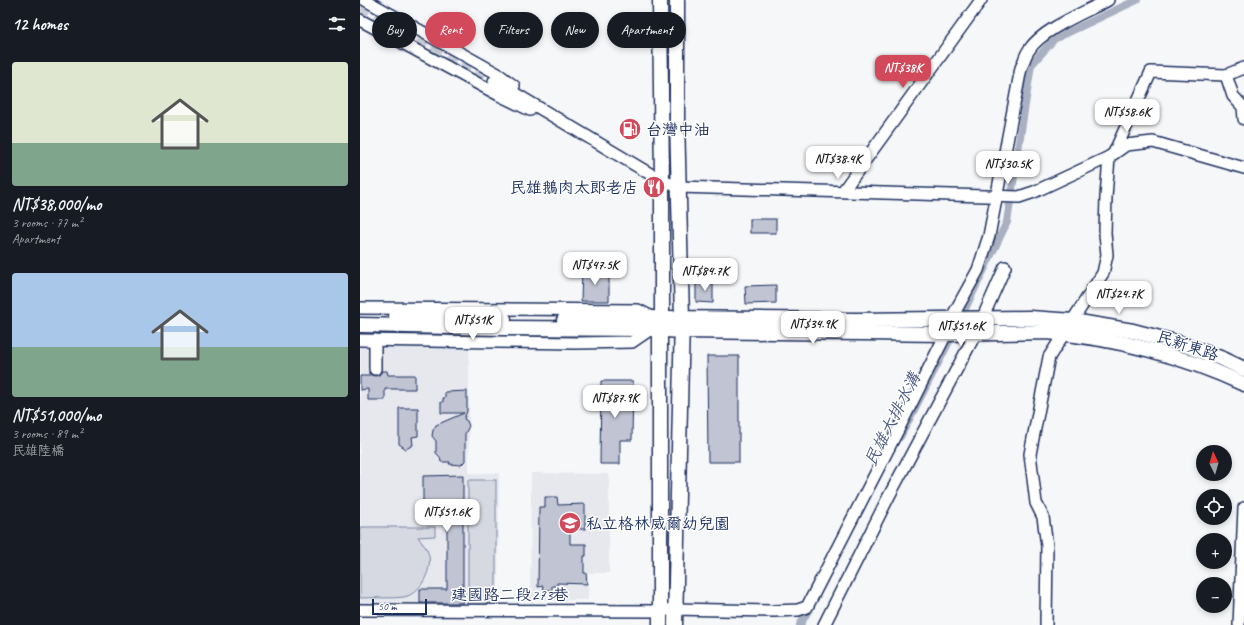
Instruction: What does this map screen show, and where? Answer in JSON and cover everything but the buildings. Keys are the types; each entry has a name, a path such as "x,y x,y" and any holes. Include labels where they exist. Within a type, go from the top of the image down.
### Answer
{"main road":[{"path":"660,0 662,181 657,324 660,618"},
{"path":"675,625 674,609 681,325 677,0"},
{"path":"360,315 544,320 585,325"},
{"name":"民新東路","path":"951,319 1030,318 1073,320 1133,331 1179,343 1223,359 1244,369"},
{"path":"681,325 951,319"},
{"path":"360,325 657,324 946,334"},
{"name":"民新東路","path":"946,334 1064,333 1157,352 1222,374 1244,384"}],"street":[{"path":"364,0 498,74 585,135"},
{"path":"843,192 981,0"},
{"path":"946,334 951,319 978,270 989,236 1021,68 1029,50 1040,38 1108,0"},
{"path":"360,20 499,95 585,135"},
{"path":"1046,625 1047,546 1044,517 1036,504 1030,454 1049,357 1103,273 1107,255 1105,233 1106,204 1112,155 1151,72 1226,75 1244,68"},
{"path":"1226,75 1233,96 1243,107 1244,119"},
{"path":"494,81 662,181 679,187 1019,196 1034,192 1112,155 1126,145 1153,142 1244,168"},
{"path":"824,625 889,496 976,333 1005,267"},
{"path":"360,308 638,310 657,324 632,342 576,343 360,340"},
{"path":"360,312 585,325"},
{"path":"360,331 585,325"},
{"name":"建國路二段273巷","path":"360,610 660,618 674,609 774,611 798,610 807,607 946,334"},
{"path":"375,340 375,369"},
{"path":"1239,625 1244,508"}],"shaded area":[{"path":"360,344 469,345 469,473 499,473 498,606 360,608"},
{"name":"私立格林威爾幼兒園","path":"531,473 609,474 609,573 588,573 588,600 530,600"},
{"path":"468,480 496,480 496,604 468,604"},
{"path":"360,527 435,527 435,536 418,537 425,546 429,556 429,568 427,575 420,587 410,595 404,597 360,598"}],"waterway":[{"name":"民雄大排水溝","path":"959,321 1007,222 1031,65 1054,39 1137,0"},
{"name":"民雄大排水溝","path":"900,437 954,332"},
{"name":"民雄大排水溝","path":"800,625 811,605"}],"tunnel":[{"path":"360,7 494,81"}],"place":[{"name":"台灣中油","path":"630,129"},
{"name":"民雄鵝肉太郎老店","path":"654,187"},
{"name":"私立格林威爾幼兒園","path":"570,523"}]}
